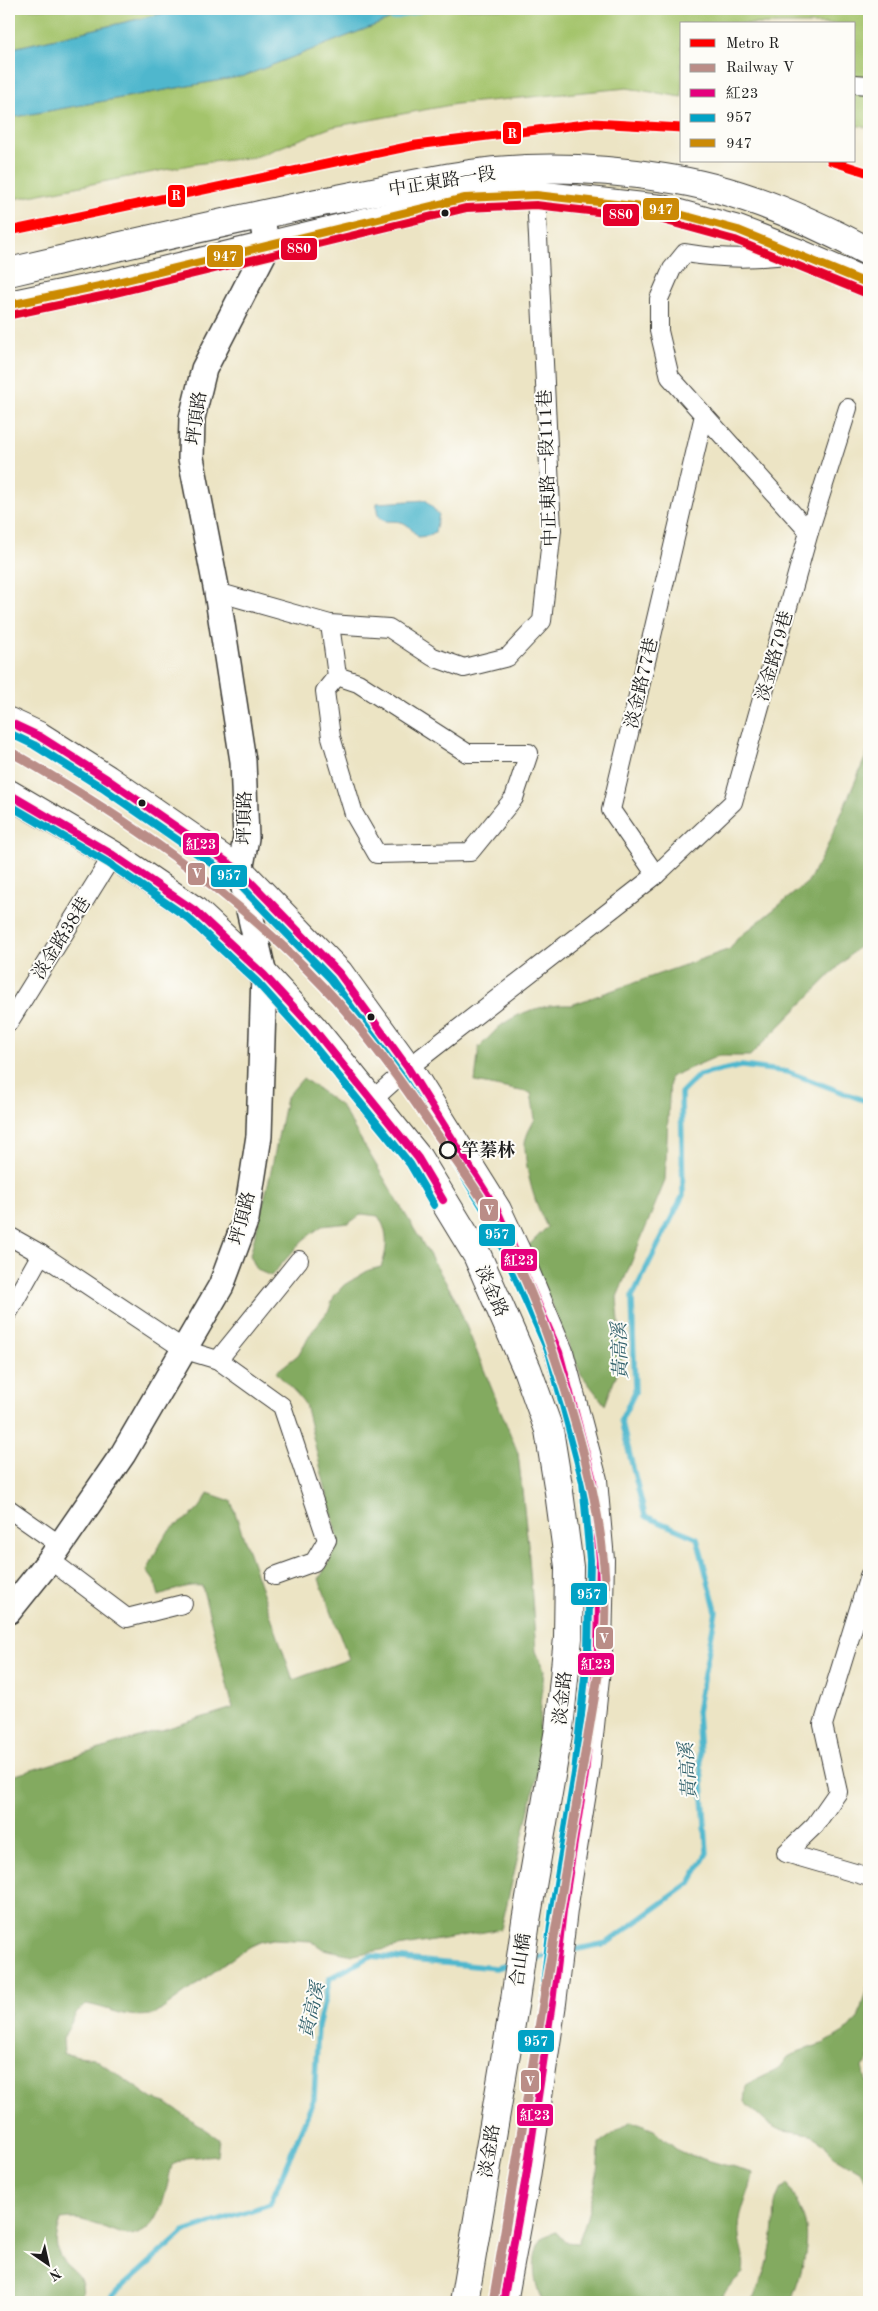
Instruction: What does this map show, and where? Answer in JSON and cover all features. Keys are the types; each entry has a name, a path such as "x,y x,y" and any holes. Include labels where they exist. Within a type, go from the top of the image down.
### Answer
{"main road":[{"name":"中正東路一段","path":"9,272 261,214 472,174 536,170 603,171 667,178 737,195 819,225 869,252"},
{"name":"中正東路一段","path":"9,305 267,247 391,214 465,198 536,195 661,209 738,230 798,253 869,284"},
{"name":"淡金路","path":"9,722 39,736 100,774 240,871 339,974 408,1068 496,1210 522,1264 559,1352 593,1480 600,1560 598,1649 585,1774 563,1910"},
{"name":"淡金路","path":"9,794 113,855 194,910 264,975 313,1028 370,1102 418,1158 477,1255 527,1369 549,1430 560,1492 568,1567 568,1638 559,1729 526,1921"},
{"name":"合山橋","path":"503,2302 526,2177 552,2003 563,1910"},
{"name":"合山橋","path":"515,2000 526,1921"},
{"name":"淡金路","path":"464,2302 515,2000"}],"street":[{"path":"856,84 869,85"},
{"name":"中正東路一段111巷","path":"217,592 330,624 389,628 433,658 464,668 508,657 542,621 552,530 536,195"},
{"path":"261,214 267,247"},
{"name":"坪頂路","path":"9,1611 55,1552 123,1454 221,1286 246,1218 259,1136 264,975 240,871 246,838 243,761 217,592 191,458 192,418 204,369 267,247"},
{"path":"798,253 763,258 704,256 684,253 672,269 659,299 659,332 670,376 809,532"},
{"name":"淡金路79巷","path":"656,874 733,802 809,532 848,408"},
{"name":"淡金路77巷","path":"656,874 611,810 704,415"},
{"path":"330,624 336,676 325,691 331,737 354,814 377,854 470,852 514,798 529,753 467,753 358,683 336,676"},
{"name":"淡金路38巷","path":"9,1022 113,855"},
{"path":"370,1102 408,1068 656,874"},
{"path":"9,1236 41,1254 185,1350 218,1360 282,1406 327,1540 314,1562 275,1576"},
{"path":"9,1311 41,1254"},
{"path":"218,1360 299,1260"},
{"path":"9,1509 127,1618 183,1604"},
{"path":"869,1576 823,1725 838,1792 815,1825 786,1853 869,1877"}],"green space":[{"path":"9,9 182,9 9,49"},
{"path":"417,9 869,9 869,128 856,125 856,22 680,22 680,97 627,88 456,104 332,127 255,157 195,164 9,200 9,118 244,76"},
{"path":"869,749 869,928 861,944 750,1056 718,1056 670,1077 665,1181 617,1297 622,1360 605,1405 581,1374 527,1247 547,1227 532,1189 527,1168 525,1141 535,1119 531,1093 475,1082 479,1047 498,1028 523,1013 542,1007 571,1005 730,949 737,939 808,882 827,847"},
{"path":"303,1078 341,1106 454,1296 518,1453 528,1544 536,1651 544,1670 539,1730 541,1758 501,1929 353,1955 323,1949 311,1941 273,1939 260,1942 245,1949 156,2014 128,2015 86,2004 76,2014 63,2038 64,2054 94,2058 153,2099 166,2103 219,2139 217,2155 186,2158 172,2165 165,2196 157,2217 143,2232 126,2235 82,2220 61,2220 57,2247 63,2261 78,2276 83,2291 81,2302 9,2302 9,1777 233,1708 202,1586 185,1587 159,1596 155,1582 147,1571 167,1533 192,1515 200,1507 208,1493 231,1501 293,1680 349,1659 319,1579 339,1544 305,1404 276,1372 298,1355 313,1330 329,1310 334,1296 344,1285 369,1270 381,1267 385,1254 386,1234 378,1216 362,1214 349,1223 322,1226 303,1240 271,1276 257,1270 250,1255 270,1176 286,1098"},
{"path":"869,1981 869,2060 863,2067 869,2094 869,2185 860,2172 833,2156 825,2144 811,2135 783,2131 767,2123 744,2102 746,2085 779,2069 788,2057 825,2043 850,2028 858,2018"},
{"path":"631,2121 654,2130 676,2149 689,2155 753,2173 740,2223 739,2236 744,2261 743,2273 732,2283 717,2302 544,2302 535,2280 534,2261 538,2245 543,2238 556,2232 565,2242 578,2243 593,2194 599,2144"},
{"path":"788,2184 802,2213 806,2232 805,2253 797,2284 791,2302 750,2302 759,2286 769,2255 776,2199"}],"water":[{"path":"182,9 417,9 244,76 9,118 9,49"},
{"path":"426,500 439,515 435,532 428,536 418,537 407,525 397,521 382,520 377,512 377,503"}],"waterway":[{"path":"392,18 426,9"},
{"name":"黃高溪","path":"564,1952 607,1943 690,1883 707,1853 697,1712 716,1611 697,1538 645,1516 621,1420 635,1392 632,1297 683,1195 681,1093 699,1075 742,1066 788,1072 863,1100 869,1099"},
{"name":"黃高溪","path":"528,1961 550,1955"},
{"name":"黃高溪","path":"109,2302 112,2296 184,2232 270,2204 314,2099 318,2026 330,1978 371,1956 496,1968 511,1964"}],"metro line":[{"name":"R","path":"9,231 416,145 593,123 680,128"},
{"name":"R","path":"834,162 869,173"}],"rail line":[{"name":"V","path":"9,751 134,829 214,887 288,951 353,1019 407,1090 471,1182 498,1225 516,1259 533,1299 549,1340 569,1402 585,1459 598,1517 605,1575 605,1634 493,2302"}],"transit line":[{"name":"947","path":"9,305 109,284 465,198 536,195 661,209 738,230 869,284"},
{"name":"880","path":"11,315 111,294 466,208 536,205 659,219 735,240 865,293"},
{"name":"紅23","path":"9,722 39,736 107,779 240,871 339,973 408,1068 497,1210 559,1352 593,1480 600,1560 598,1649 585,1774 563,1910 552,2003 526,2177 503,2302"},
{"name":"957","path":"9,733 34,745 101,787 234,879 331,979 400,1074 488,1215 550,1355 583,1482 590,1560 588,1648 575,1773 553,1908 542,2002 516,2175 493,2300"},
{"name":"紅23","path":"9,794 113,855 194,910 264,975 313,1028 418,1158 443,1200"},
{"name":"957","path":"9,805 108,863 188,918 257,982 305,1035 410,1164 434,1205"}],"place":[{"name":"竿蓁林","path":"448,1150"}]}
